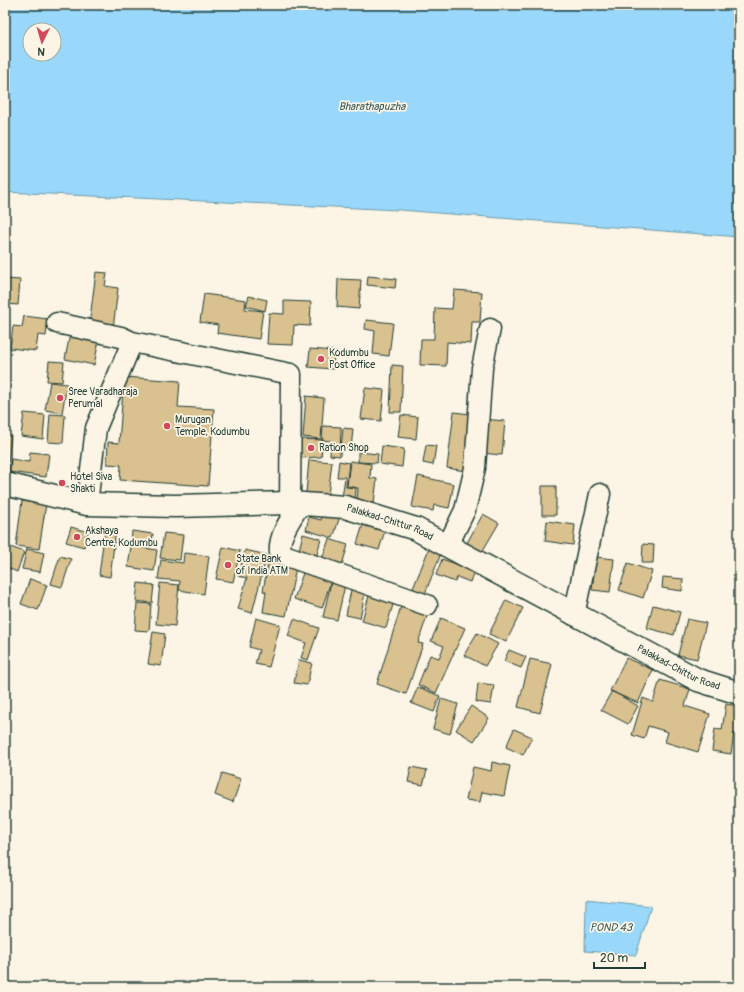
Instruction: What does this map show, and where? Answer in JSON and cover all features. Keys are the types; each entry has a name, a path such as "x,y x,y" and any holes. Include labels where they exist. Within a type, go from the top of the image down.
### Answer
{"main road":[{"name":"Palakkad-Chittur Road","path":"5,484 87,504 176,506 295,503 345,507 416,529 448,545 574,615 698,680 739,693"}],"street":[{"path":"57,324 121,337 132,342 291,374 295,503 279,546 280,552 287,556 426,605"},
{"path":"448,545 465,510 475,468 482,368 490,329"},
{"path":"87,504 96,428 132,342"},
{"path":"574,615 600,494"}],"water":[{"name":"Bharathapuzha","path":"5,5 739,5 739,237 400,210 5,192"},
{"name":"POND 43","path":"586,899 651,906 636,955 585,951"}],"building":[{"path":"96,272 107,273 105,286 118,288 113,329 89,326"},
{"path":"368,276 396,279 395,288 367,285"},
{"path":"5,279 20,280 18,305 5,304"},
{"path":"338,279 361,280 359,309 337,307"},
{"path":"454,290 482,292 480,322 472,322 471,344 447,342 446,366 420,365 421,339 434,339 435,308 452,309"},
{"path":"204,294 246,300 245,309 263,311 259,339 217,333 218,325 200,322"},
{"path":"249,296 267,300 265,311 246,306"},
{"path":"284,301 311,302 310,326 294,325 293,345 267,344 269,313 284,314"},
{"path":"24,316 48,319 46,336 38,335 36,351 10,348 13,326 22,327"},
{"path":"5,318 7,318 5,348"},
{"path":"366,320 393,323 389,356 373,354 375,331 365,329"},
{"path":"70,334 99,340 94,365 65,359"},
{"name":"Kodumbu Post Office","path":"310,349 334,351 333,369 308,367"},
{"path":"49,361 64,362 62,382 47,381"},
{"path":"392,365 403,366 401,412 390,412"},
{"name":"Murugan Temple, Kodumbu","path":"124,377 180,381 178,407 214,409 208,486 120,480 121,465 107,464 108,442 119,443"},
{"path":"50,382 67,384 62,413 45,410"},
{"path":"365,388 384,390 381,421 361,419"},
{"path":"306,396 324,398 321,439 303,437"},
{"path":"454,412 478,415 471,472 447,468"},
{"path":"24,413 45,415 43,439 21,436"},
{"path":"50,414 65,415 63,443 48,442"},
{"path":"401,415 418,417 416,439 398,437"},
{"path":"483,419 505,421 502,455 481,453"},
{"path":"323,426 341,427 340,456 330,455 331,441 322,440"},
{"path":"343,428 353,429 351,449 341,448"},
{"path":"5,435 11,436 8,463 5,462"},
{"name":"Ration Shop","path":"301,439 323,440 321,457 300,458"},
{"path":"426,445 436,446 433,465 423,463"},
{"path":"382,446 404,449 402,467 380,464"},
{"path":"30,452 49,454 46,477 9,472 11,459 29,462"},
{"path":"358,452 378,454 377,463 358,462"},
{"path":"309,460 332,462 328,495 306,493"},
{"path":"339,461 349,463 346,487 356,488 355,500 342,498 345,477 337,477"},
{"path":"350,461 371,464 370,478 377,479 374,503 357,501 358,488 347,486"},
{"path":"418,476 454,484 449,508 434,505 433,511 412,507"},
{"path":"542,486 556,486 556,515 542,515"},
{"path":"22,501 46,504 39,549 16,546"},
{"path":"323,511 340,516 333,538 306,530 309,517 321,520"},
{"path":"483,514 499,523 479,557 464,548"},
{"path":"364,521 386,527 379,550 357,544"},
{"path":"547,521 575,525 573,545 545,541"},
{"name":"Akshaya Centre, Kodumbu","path":"71,527 88,532 84,547 66,542"},
{"path":"105,528 116,529 110,577 99,575"},
{"path":"132,531 153,534 151,547 131,545"},
{"path":"164,533 183,535 180,560 160,558"},
{"path":"303,534 321,539 316,558 298,554"},
{"path":"329,539 348,545 341,568 321,562"},
{"path":"643,544 654,545 653,563 642,563"},
{"path":"5,545 24,552 17,572 8,568 5,577"},
{"path":"131,546 157,550 154,571 128,567"},
{"path":"430,546 442,551 422,601 410,596"},
{"name":"State Bank of India ATM","path":"223,547 240,551 233,582 216,579"},
{"path":"27,549 44,553 40,572 22,569"},
{"path":"245,550 267,555 252,613 238,609 247,578 238,576"},
{"path":"184,553 209,556 204,594 179,590 180,581 158,579 161,560 183,563"},
{"path":"60,556 71,559 62,587 51,584"},
{"path":"596,557 614,559 610,592 592,590"},
{"path":"269,558 297,563 286,616 263,612 266,592 263,591"},
{"path":"442,559 474,571 470,582 457,577 455,582 436,575"},
{"path":"628,563 652,571 643,598 619,590"},
{"path":"304,570 332,578 322,608 294,599"},
{"path":"663,577 683,579 682,591 662,588"},
{"path":"332,578 346,581 337,620 323,617"},
{"path":"30,579 47,585 38,610 21,604"},
{"path":"138,583 154,585 152,603 136,601"},
{"path":"160,583 179,585 175,626 156,624"},
{"path":"352,585 366,588 360,618 346,615"},
{"path":"370,592 395,598 386,628 362,621"},
{"path":"506,600 523,608 506,642 489,634"},
{"path":"137,603 151,604 149,631 135,630"},
{"path":"402,603 428,613 418,643 423,644 406,694 377,684"},
{"path":"653,605 680,612 674,635 647,628"},
{"path":"256,618 280,625 269,667 255,664 259,650 249,647"},
{"path":"441,618 465,628 436,693 418,685 430,655 439,658 444,646 431,641"},
{"path":"294,619 319,628 308,660 301,658 306,643 288,636"},
{"path":"687,619 706,623 697,659 678,655"},
{"path":"153,632 165,634 161,666 148,664"},
{"path":"477,633 498,644 485,666 464,655"},
{"path":"509,650 526,657 521,668 504,661"},
{"path":"626,658 653,670 638,703 610,691"},
{"path":"530,659 552,664 540,713 518,707"},
{"path":"299,660 312,663 307,685 294,683"},
{"path":"660,680 690,689 685,706 710,714 698,752 665,742 668,732 648,726 644,739 632,735 643,698 653,702"},
{"path":"478,683 494,685 491,704 476,702"},
{"path":"418,687 440,696 434,712 411,703"},
{"path":"612,691 638,706 628,724 601,710"},
{"path":"441,699 458,704 450,734 433,729"},
{"path":"726,704 739,706 739,734 734,733 731,754 712,751 715,729 722,730"},
{"path":"471,706 489,718 474,741 456,730"},
{"path":"514,729 532,737 523,755 506,747"},
{"path":"492,762 510,766 504,796 482,792 480,802 466,800 473,767 491,771"},
{"path":"411,767 427,770 423,785 408,782"},
{"path":"222,773 241,779 233,802 215,795"}],"place":[{"name":"Kodumbu Post Office","path":"321,359"},
{"name":"Sree Varadharaja Perumal","path":"60,398"},
{"name":"Murugan Temple, Kodumbu","path":"167,426"},
{"name":"Ration Shop","path":"311,448"},
{"name":"Hotel Siva Shakti","path":"62,483"},
{"name":"Akshaya Centre, Kodumbu","path":"77,537"},
{"name":"State Bank of India ATM","path":"228,565"}]}
